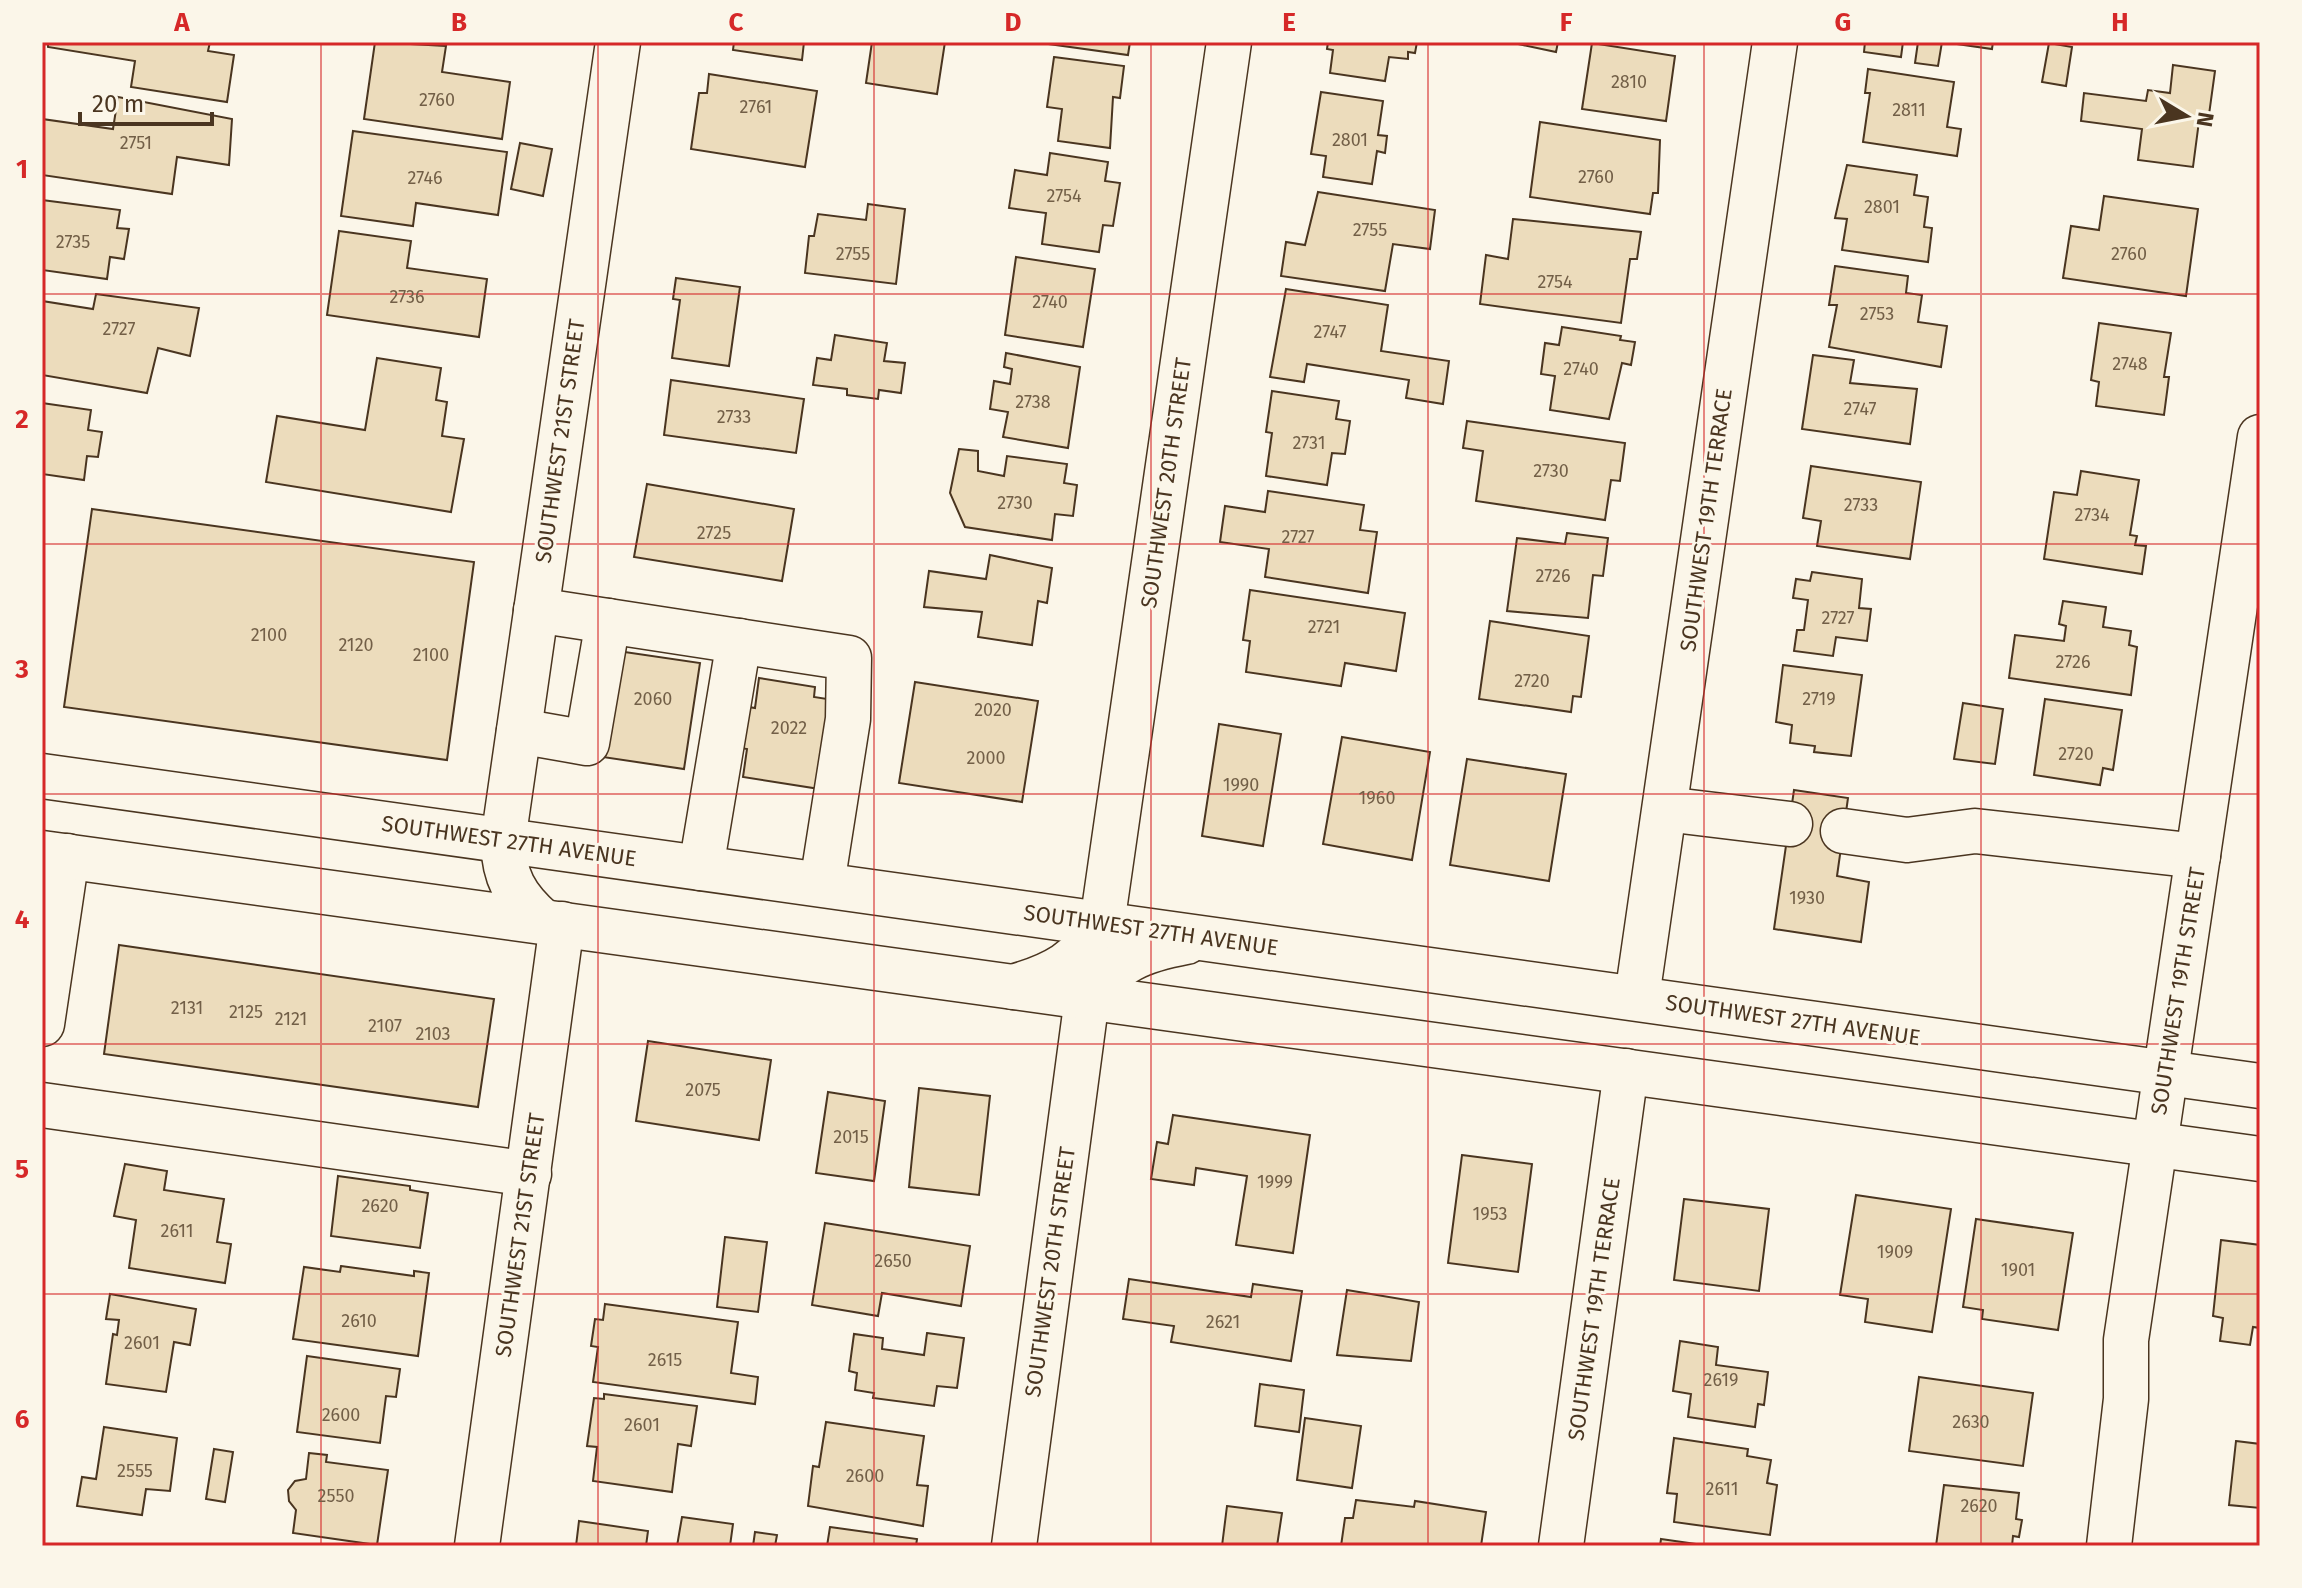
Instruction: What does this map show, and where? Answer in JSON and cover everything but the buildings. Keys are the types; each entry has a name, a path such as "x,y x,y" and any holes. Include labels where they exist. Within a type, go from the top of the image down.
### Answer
{"main road":[{"name":"SOUTHWEST 21ST STREET","path":"477,1546 529,1174 552,923 522,902 511,885 504,866 503,841 618,42"},
{"name":"SOUTHWEST 20TH STREET","path":"1102,924 1229,42"},
{"name":"SOUTHWEST 19TH TERRACE","path":"1637,997 1775,42"},
{"name":"SOUTHWEST 19TH STREET","path":"2109,1546 2126,1399 2126,1340 2260,437"},
{"path":"536,610 849,658 848,719 822,884"},
{"path":"519,731 587,743 608,621"},
{"path":"701,868 739,641"},
{"name":"SOUTHWEST 27TH AVENUE","path":"42,776 2260,1086"},
{"path":"1665,809 1790,824"},
{"path":"1843,831 1907,840 1975,831 2198,856"},
{"path":"42,1024 54,855 2260,1159"},
{"path":"1010,988 1052,975 1075,961 1102,924"},
{"path":"1087,998 1121,963 1147,950 1208,938"},
{"name":"SOUTHWEST 20TH STREET","path":"1014,1546 1087,998"},
{"name":"SOUTHWEST 19TH TERRACE","path":"1561,1546 1626,1071"},
{"path":"42,1105 529,1174"}]}
